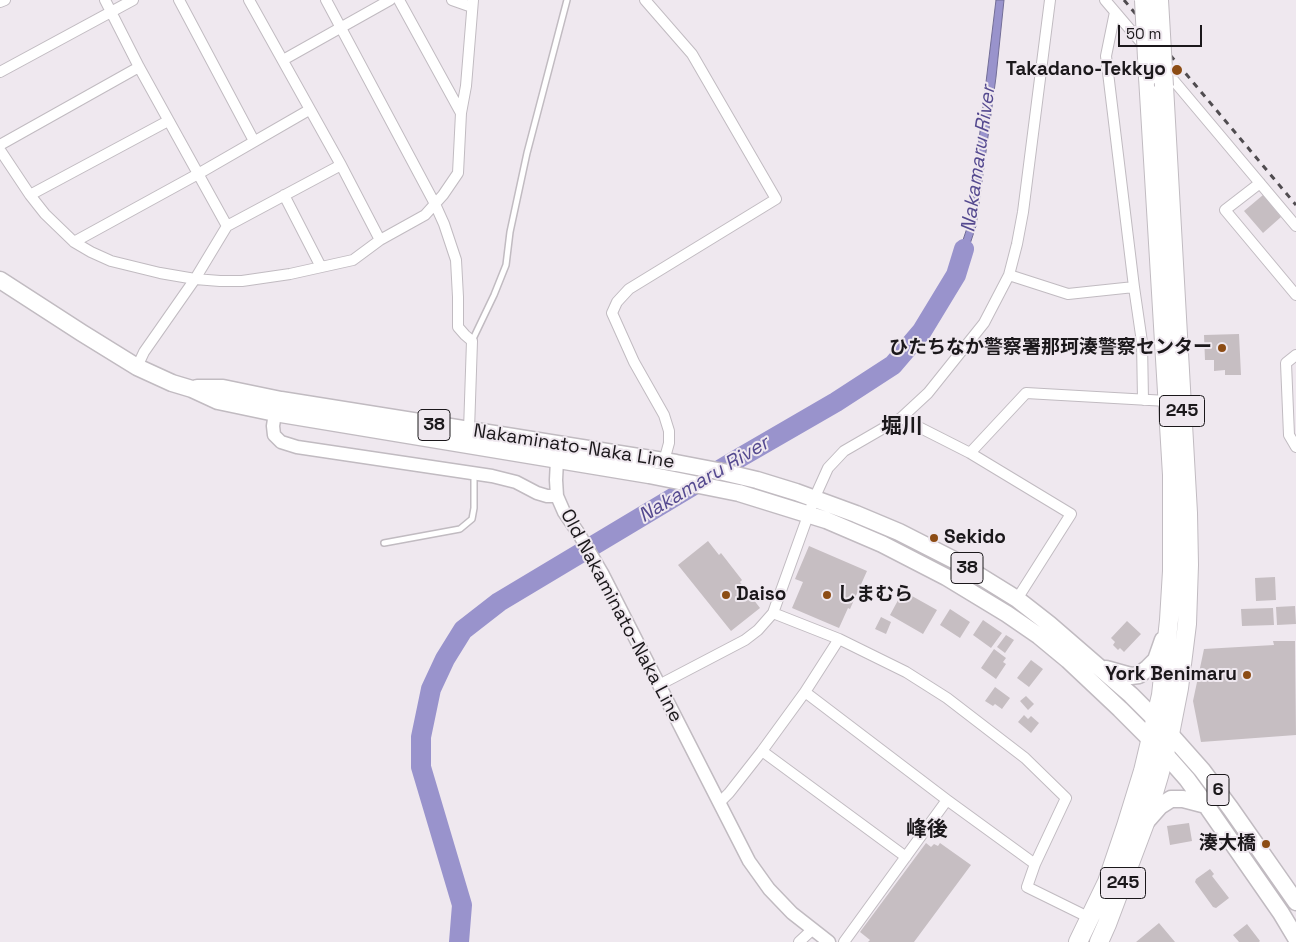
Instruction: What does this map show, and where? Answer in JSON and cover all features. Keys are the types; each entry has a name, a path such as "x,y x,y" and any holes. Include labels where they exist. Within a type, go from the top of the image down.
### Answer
{"highway":[{"name":"245","path":"1078,942 1107,882 1143,771 1156,719 1169,620 1172,571 1172,475 1144,0"},
{"name":"245","path":"1099,942 1145,823 1165,754 1178,693 1187,624 1189,565 1186,484 1159,0"}],"main road":[{"name":"Nakaminato-Naka Line","path":"0,280 136,367 192,388 218,401 275,413 694,483 739,493 808,514 842,527 882,544 946,577 1007,614 1068,660 1151,739"},
{"name":"Nakaminato-Naka Line","path":"192,388 223,388 290,402 670,462 757,480 814,498 900,532 954,560 1017,599 1101,668 1156,719"},
{"path":"1101,668 1131,676 1139,675 1156,660 1169,620"},
{"name":"6","path":"1156,719 1216,788 1296,902"},
{"name":"6","path":"1151,739 1187,779 1206,804 1281,913 1293,937"},
{"path":"1145,823 1160,806 1171,800 1183,799 1206,804"}],"street":[{"path":"0,2 5,0"},
{"path":"105,0 168,121 227,226"},
{"path":"0,72 133,0"},
{"path":"179,0 254,141"},
{"path":"250,0 380,240"},
{"path":"326,0 435,204 456,260 458,327 472,341 469,430"},
{"path":"283,60 390,0"},
{"path":"399,0 461,113"},
{"path":"0,150 45,214 74,242 111,261 195,279 242,282 276,277 353,260 380,240 425,215 443,195 458,173 461,113 466,86 473,4 452,0"},
{"path":"645,0 692,54 776,199 628,289 617,302 612,313 634,362 664,415 669,431 670,462"},
{"path":"659,685 745,640 758,630 773,612 814,498 828,468 844,451 901,418 928,393 984,323 1009,275 1017,244 1023,212 1050,0"},
{"path":"1105,0 1296,226"},
{"path":"1115,12 1106,56 1142,342 1143,400"},
{"path":"0,145 139,67"},
{"path":"74,242 310,110"},
{"path":"30,195 168,121"},
{"path":"136,367 144,352 195,279 227,226 341,166"},
{"path":"1260,183 1226,210 1296,295"},
{"path":"284,195 321,267"},
{"path":"1009,275 1068,294 1134,288"},
{"path":"1296,355 1286,363 1289,435 1296,448"},
{"path":"970,453 1026,393 1168,401"},
{"name":"Old Nakaminato-Naka Line","path":"275,413 274,435 281,442 297,447 492,476 516,482 537,493 557,496 564,512 602,573 749,861 769,889 792,913 829,942"},
{"path":"901,418 970,453 1071,514 1017,599"},
{"path":"557,460 557,496"},
{"path":"773,612 839,639 906,672 947,698 1025,758 1066,798 1035,864 1027,887 1090,918"},
{"path":"719,803 730,793 762,751 805,692 839,639"},
{"path":"805,692 1035,864"},
{"path":"762,751 906,857"},
{"path":"844,942 947,800"},
{"path":"799,942 813,929"}],"lane":[{"path":"472,341 506,265 510,232 527,153 567,0"},
{"path":"384,543 460,529 472,519 474,508 474,473"}],"shaded area":[{"path":"892,535 932,555 1021,610 1080,660 930,560 892,538"}],"water":[{"path":"996,0 1004,0 996,77 976,226 959,277 952,273 969,222"}],"building":[{"path":"1263,195 1281,217 1263,233 1244,211"},
{"name":"ひたちなか警察署那珂湊警察センター","path":"1239,334 1241,375 1225,375 1225,370 1214,371 1214,360 1205,360 1204,335"},
{"name":"Daiso","path":"708,541 719,555 721,553 742,580 740,582 760,608 731,631 678,565"},
{"name":"しまむら","path":"809,546 867,571 839,628 792,608 803,582 795,579"},
{"path":"1275,577 1276,600 1256,601 1255,578"},
{"path":"903,591 937,610 923,634 890,615"},
{"path":"1295,606 1296,624 1277,625 1276,607"},
{"path":"1273,608 1274,625 1242,626 1241,609"},
{"path":"950,609 970,622 960,638 940,625"},
{"path":"881,617 891,622 886,634 875,629"},
{"path":"983,620 1002,633 991,648 973,635"},
{"path":"1127,621 1141,634 1124,652 1120,648 1118,650 1113,645 1115,642 1111,638"},
{"path":"1006,635 1014,640 1005,653 997,647"},
{"name":"York Benimaru","path":"1273,641 1295,641 1296,735 1201,742 1193,701 1204,649 1274,645"},
{"path":"994,649 1006,658 1003,662 1006,664 996,679 981,668"},
{"path":"1031,660 1043,669 1029,687 1017,678"},
{"path":"995,687 1010,698 1002,709 995,704 993,706 985,701"},
{"path":"1026,696 1034,704 1028,710 1020,701"},
{"path":"1024,715 1028,719 1031,716 1039,723 1031,733 1018,722"},
{"path":"1189,823 1192,841 1170,845 1167,826"},
{"path":"926,843 931,847 934,844 938,846 940,843 971,865 914,942 868,942 870,940 860,932"},
{"path":"1210,869 1214,874 1212,876 1229,898 1216,908 1213,907 1195,882 1196,879"},
{"path":"1159,923 1175,942 1136,942"},
{"path":"1247,924 1259,942 1239,942 1233,935"}],"waterway":[{"name":"Nakamaru River","path":"459,942 462,905 421,767 421,737 431,689 445,659 463,630 499,602 836,402 893,365 922,331 956,275 964,249"}],"railway":[{"path":"1124,0 1296,205"}],"place":[{"name":"Takadano-Tekkyo","path":"1177,70"},
{"name":"ひたちなか警察署那珂湊警察センター","path":"1222,348"},
{"name":"Sekido","path":"934,538"},
{"name":"Daiso","path":"726,595"},
{"name":"しまむら","path":"827,595"},
{"name":"York Benimaru","path":"1247,675"},
{"name":"湊大橋","path":"1266,844"}],"district":[{"name":"堀川","path":"902,427"},
{"name":"峰後","path":"927,830"}]}
